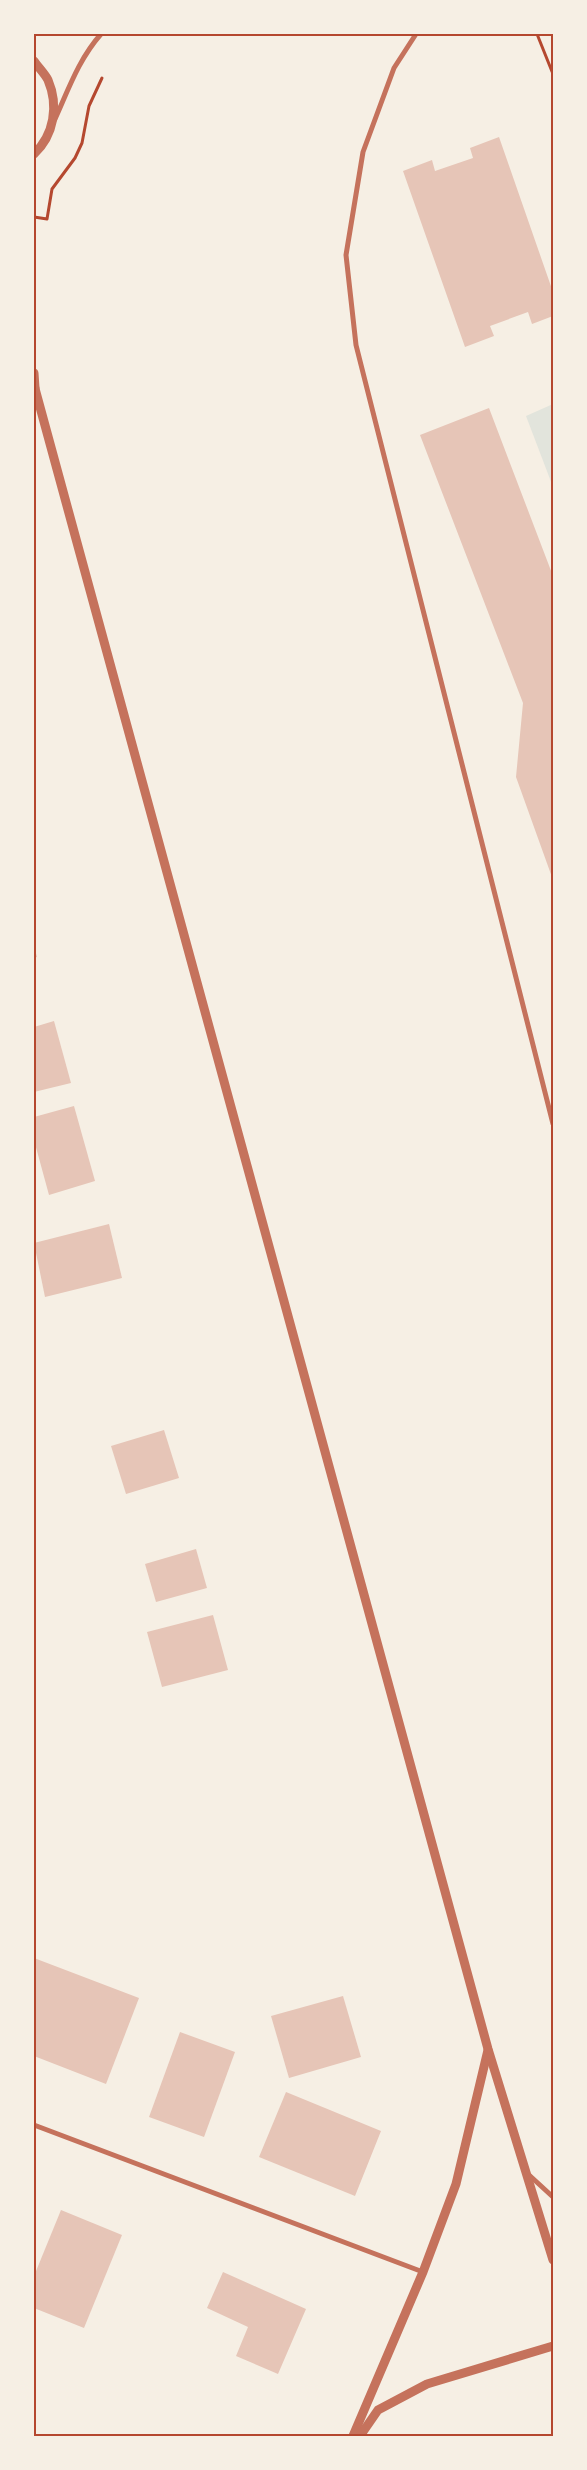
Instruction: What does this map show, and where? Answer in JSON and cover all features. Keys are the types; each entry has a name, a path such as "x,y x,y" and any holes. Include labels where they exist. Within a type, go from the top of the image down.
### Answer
{"street":[{"path":"34,154 42,146 87,50 101,34"},
{"path":"416,34 394,68 363,152 346,255 356,345 553,1124"},
{"path":"34,61 48,79 54,102 52,126"},
{"path":"34,373 34,386 488,2049 529,2175 553,2260"},
{"path":"353,2436 423,2272 456,2184 488,2049"},
{"path":"34,2125 423,2272"},
{"path":"529,2175 553,2197"},
{"path":"360,2436 378,2410 427,2384 553,2346"}],"path":[{"path":"537,34 553,74"},
{"path":"34,217 46,219 52,189 75,158 82,143 89,106 106,70"}],"shaded area":[{"path":"553,404 553,487 526,416"}],"building":[{"path":"499,137 553,292 553,316 532,324 528,312 490,326 494,336 465,347 403,171 432,160 435,171 473,158 470,148"},
{"path":"489,408 553,576 553,880 516,777 523,703 420,435"},
{"path":"34,946 37,957 34,958"},
{"path":"54,1021 71,1083 34,1092 34,1027"},
{"path":"74,1106 95,1181 49,1195 34,1140 34,1117"},
{"path":"109,1224 122,1278 45,1297 34,1243"},
{"path":"164,1430 179,1478 126,1494 111,1446"},
{"path":"196,1549 207,1588 156,1602 145,1564"},
{"path":"213,1615 228,1670 162,1687 147,1632"},
{"path":"34,1958 139,1998 106,2084 34,2056"},
{"path":"343,1996 361,2057 289,2078 271,2016"},
{"path":"180,2032 235,2052 204,2137 149,2117"},
{"path":"286,2092 381,2131 355,2196 259,2157"},
{"path":"61,2210 122,2235 84,2328 34,2308 34,2276"},
{"path":"223,2272 306,2309 278,2374 236,2356 248,2327 207,2308"}]}
